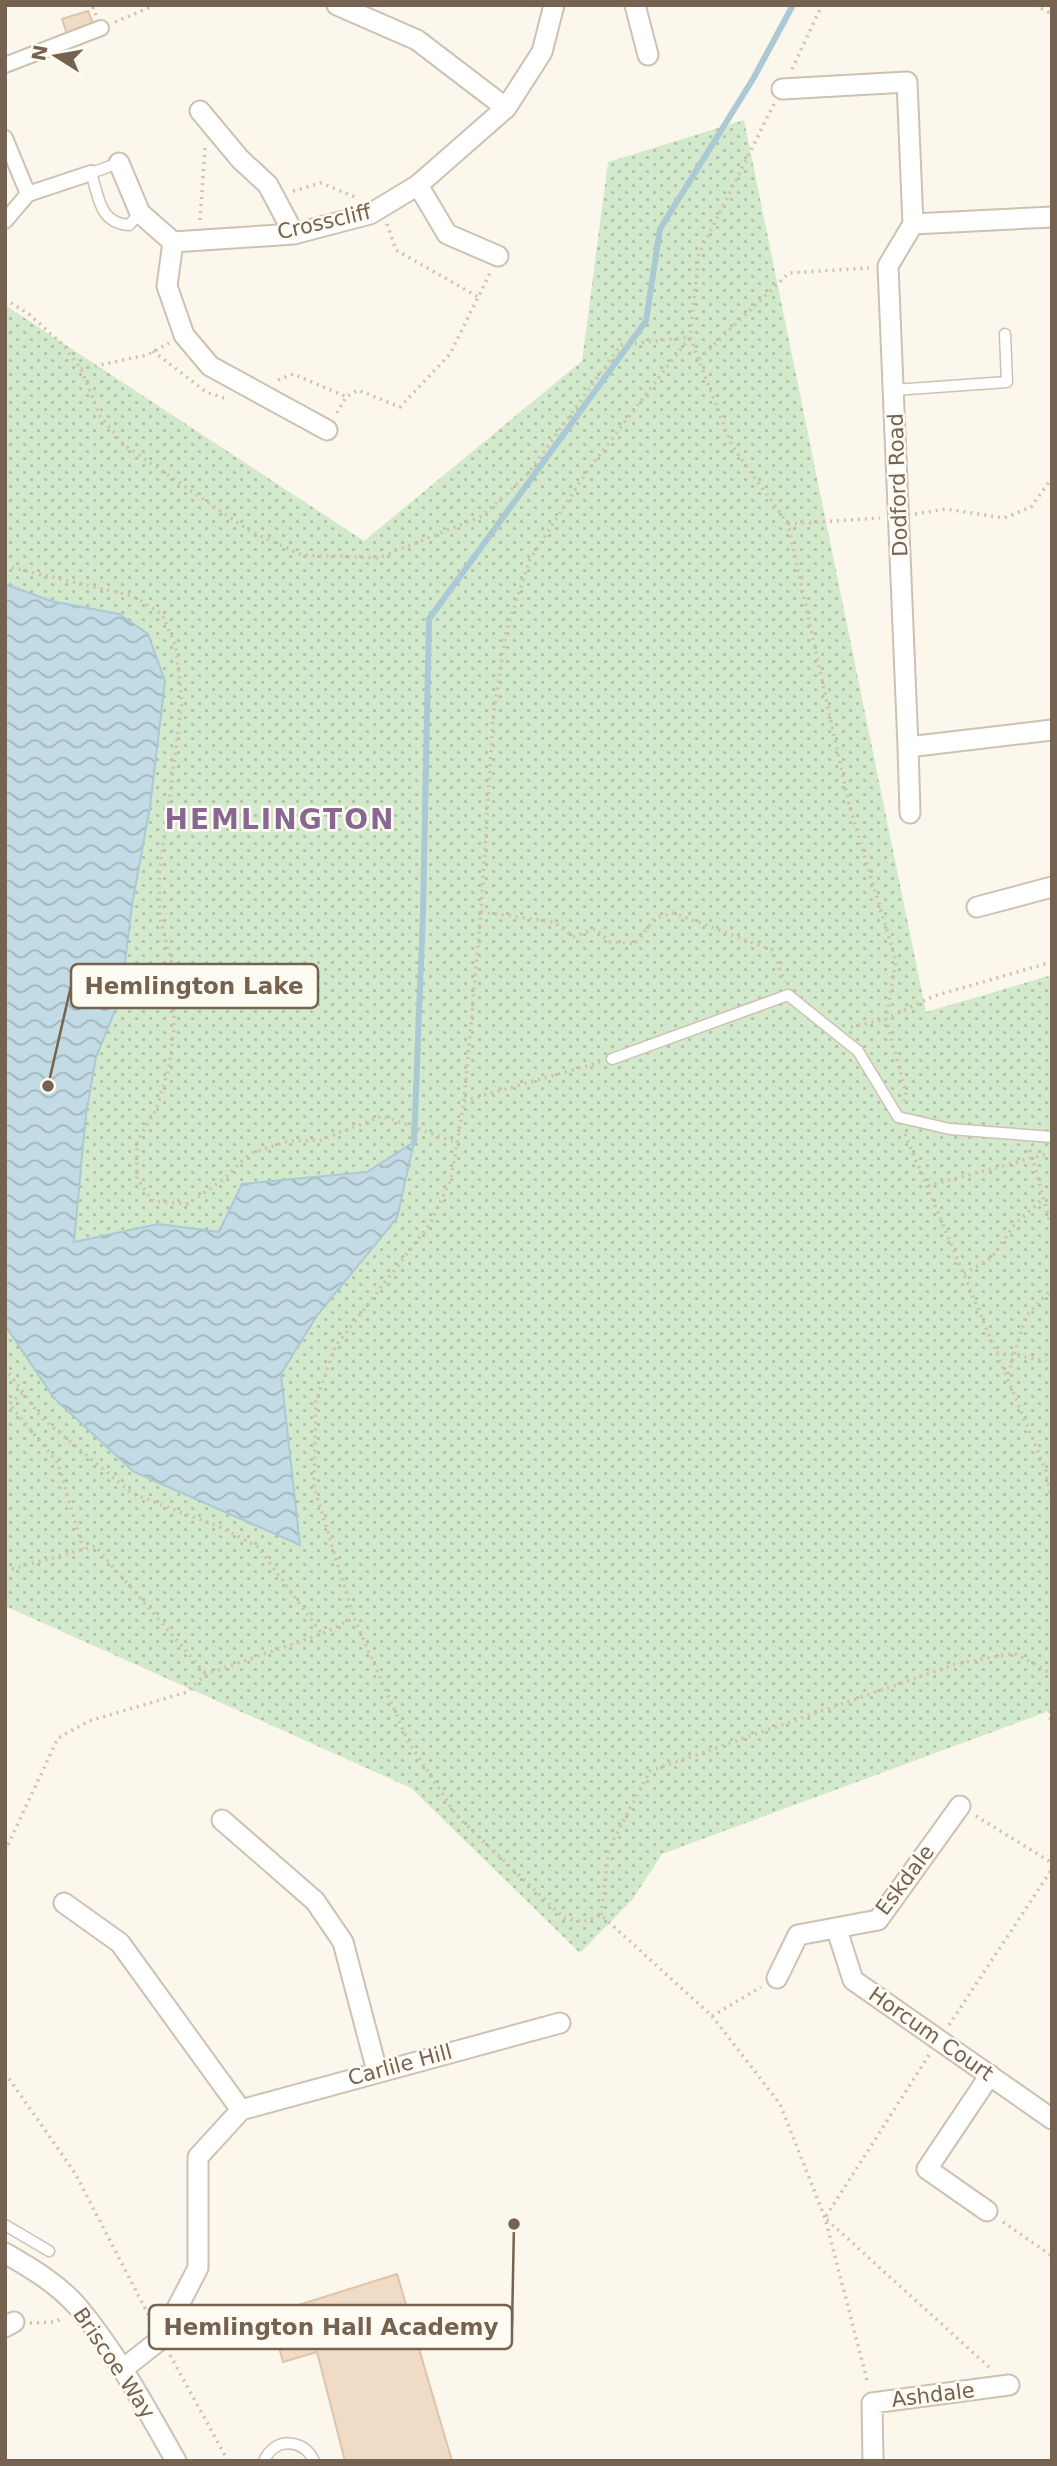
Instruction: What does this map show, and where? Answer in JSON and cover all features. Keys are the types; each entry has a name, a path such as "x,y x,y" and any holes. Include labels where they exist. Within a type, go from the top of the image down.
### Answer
{"street":[{"path":"337,5 417,40 506,108"},
{"name":"Crosscliff","path":"173,242 294,234 370,214 418,185 506,108 542,51 554,5"},
{"path":"635,5 648,55"},
{"path":"5,65 101,28"},
{"path":"782,89 907,82 914,224 888,266"},
{"path":"205,116 240,159 268,185 294,234"},
{"path":"5,138 28,194"},
{"path":"119,163 140,213 173,242 167,286 184,335 209,366 327,430"},
{"path":"5,221 28,194 92,173"},
{"path":"418,185 447,234 498,256"},
{"path":"914,224 1052,217"},
{"name":"Dodford Road","path":"888,266 910,813"},
{"path":"908,747 1052,730"},
{"path":"977,906 1052,887"},
{"name":"Eskdale","path":"777,1978 798,1935 837,1930 878,1920 960,1806"},
{"path":"222,1820 315,1900 343,1942 377,2071"},
{"path":"64,1903 120,1943 241,2110 198,2157 198,2268 161,2339 123,2369"},
{"name":"Horcum Court","path":"837,1930 853,1980 1052,2119"},
{"name":"Carlile Hill","path":"241,2110 560,2023"},
{"path":"987,2211 927,2169 990,2075"},
{"name":"Briscoe Way","path":"5,2253 41,2274 77,2305 123,2369 176,2461"},
{"name":"Ashdale","path":"873,2461 872,2403 1009,2385"}],"lane":[{"path":"119,163 92,173 106,217 114,224 129,225 140,213"},
{"path":"894,390 1007,382 1005,334"},
{"path":"612,1059 788,995 858,1051 898,1117 950,1129 1052,1137"},
{"path":"5,2225 49,2251"},
{"path":"264,2461 272,2449 288,2442 304,2447 314,2461"}],"path":[{"path":"98,5 93,8 101,28 155,5"},
{"path":"822,5 699,254 690,337 732,446 788,524 849,804 897,961 886,1019 906,1093 898,1117 1046,1471 1052,1505"},
{"path":"1035,5 1052,14"},
{"path":"200,240 205,116"},
{"path":"327,430 346,397 358,390 400,407 450,354 498,256"},
{"path":"699,359 789,272 888,266"},
{"path":"5,299 30,315 62,344 81,369 100,416 124,445 250,531 302,555 379,558 482,516 526,476 621,345 690,337"},
{"path":"81,369 147,355 184,335"},
{"path":"601,1915 583,1922 564,1918 457,1816 408,1741 354,1618 314,1487 316,1401 335,1347 430,1224 451,1179 464,1101 481,912 493,717 506,632 530,559 588,470 690,337"},
{"path":"788,524 899,516 946,509 1004,518 1031,508 1052,478"},
{"path":"5,566 133,596 162,614 176,647 182,702 159,876 160,918 173,968 174,1028 169,1068 156,1110 137,1141 137,1179 153,1200 188,1204 224,1179 248,1154 288,1142 321,1140 382,1116 443,1140 458,1143"},
{"path":"481,912 554,922 573,937 595,929 610,942 635,944 655,918 674,913 772,950 788,995"},
{"path":"835,1031 886,1019 934,996 1052,962"},
{"path":"464,1101 612,1059"},
{"path":"1027,1137 1052,1229"},
{"path":"928,1186 1052,1152"},
{"path":"964,1274 992,1257 1015,1224 1043,1199"},
{"path":"1007,1377 1026,1316 1052,1289"},
{"path":"996,1352 1046,1361"},
{"path":"5,1368 42,1418 133,1494 220,1527 258,1547 323,1634"},
{"path":"22,1393 9,1404 58,1463 83,1549"},
{"path":"5,1571 95,1546 206,1674"},
{"path":"5,1852 58,1738 89,1721 187,1692 206,1674 323,1634 354,1618"},
{"path":"601,1915 610,1848 650,1771 956,1664 1014,1653 1052,1674"},
{"path":"1052,1704 1049,1717 1052,1720"},
{"path":"960,1806 1052,1863"},
{"path":"601,1915 712,2016 780,2104 825,2218 853,2318 872,2403"},
{"path":"712,2016 777,1978"},
{"path":"5,2073 75,2173 228,2461"},
{"path":"987,2211 1052,2256"},
{"path":"10,2325 54,2322 77,2305"}],"green space":[{"path":"744,120 926,1012 1052,975 1052,1710 662,1854 632,1900 580,1953 411,1788 5,1606 5,305 364,541 582,361 608,162"}],"water":[{"path":"5,584 51,601 119,614 148,634 165,681 150,807 132,905 121,996 96,1057 86,1114 74,1242 158,1224 219,1232 242,1184 367,1172 414,1142 397,1218 318,1314 281,1374 300,1545 134,1472 54,1398 5,1325"}],"building":[{"path":"88,11 96,30 69,40 62,19"},
{"path":"397,2274 452,2461 345,2461 317,2352 283,2362 270,2314"}],"waterway":[{"path":"414,1142 423,912 429,619 646,321 660,229 753,79 793,5"}],"place":[{"name":"Hemlington Lake","path":"48,1086"},
{"name":"Hemlington Hall Academy","path":"514,2224"}],"district":[{"name":"HEMLINGTON","path":"280,819"}]}
